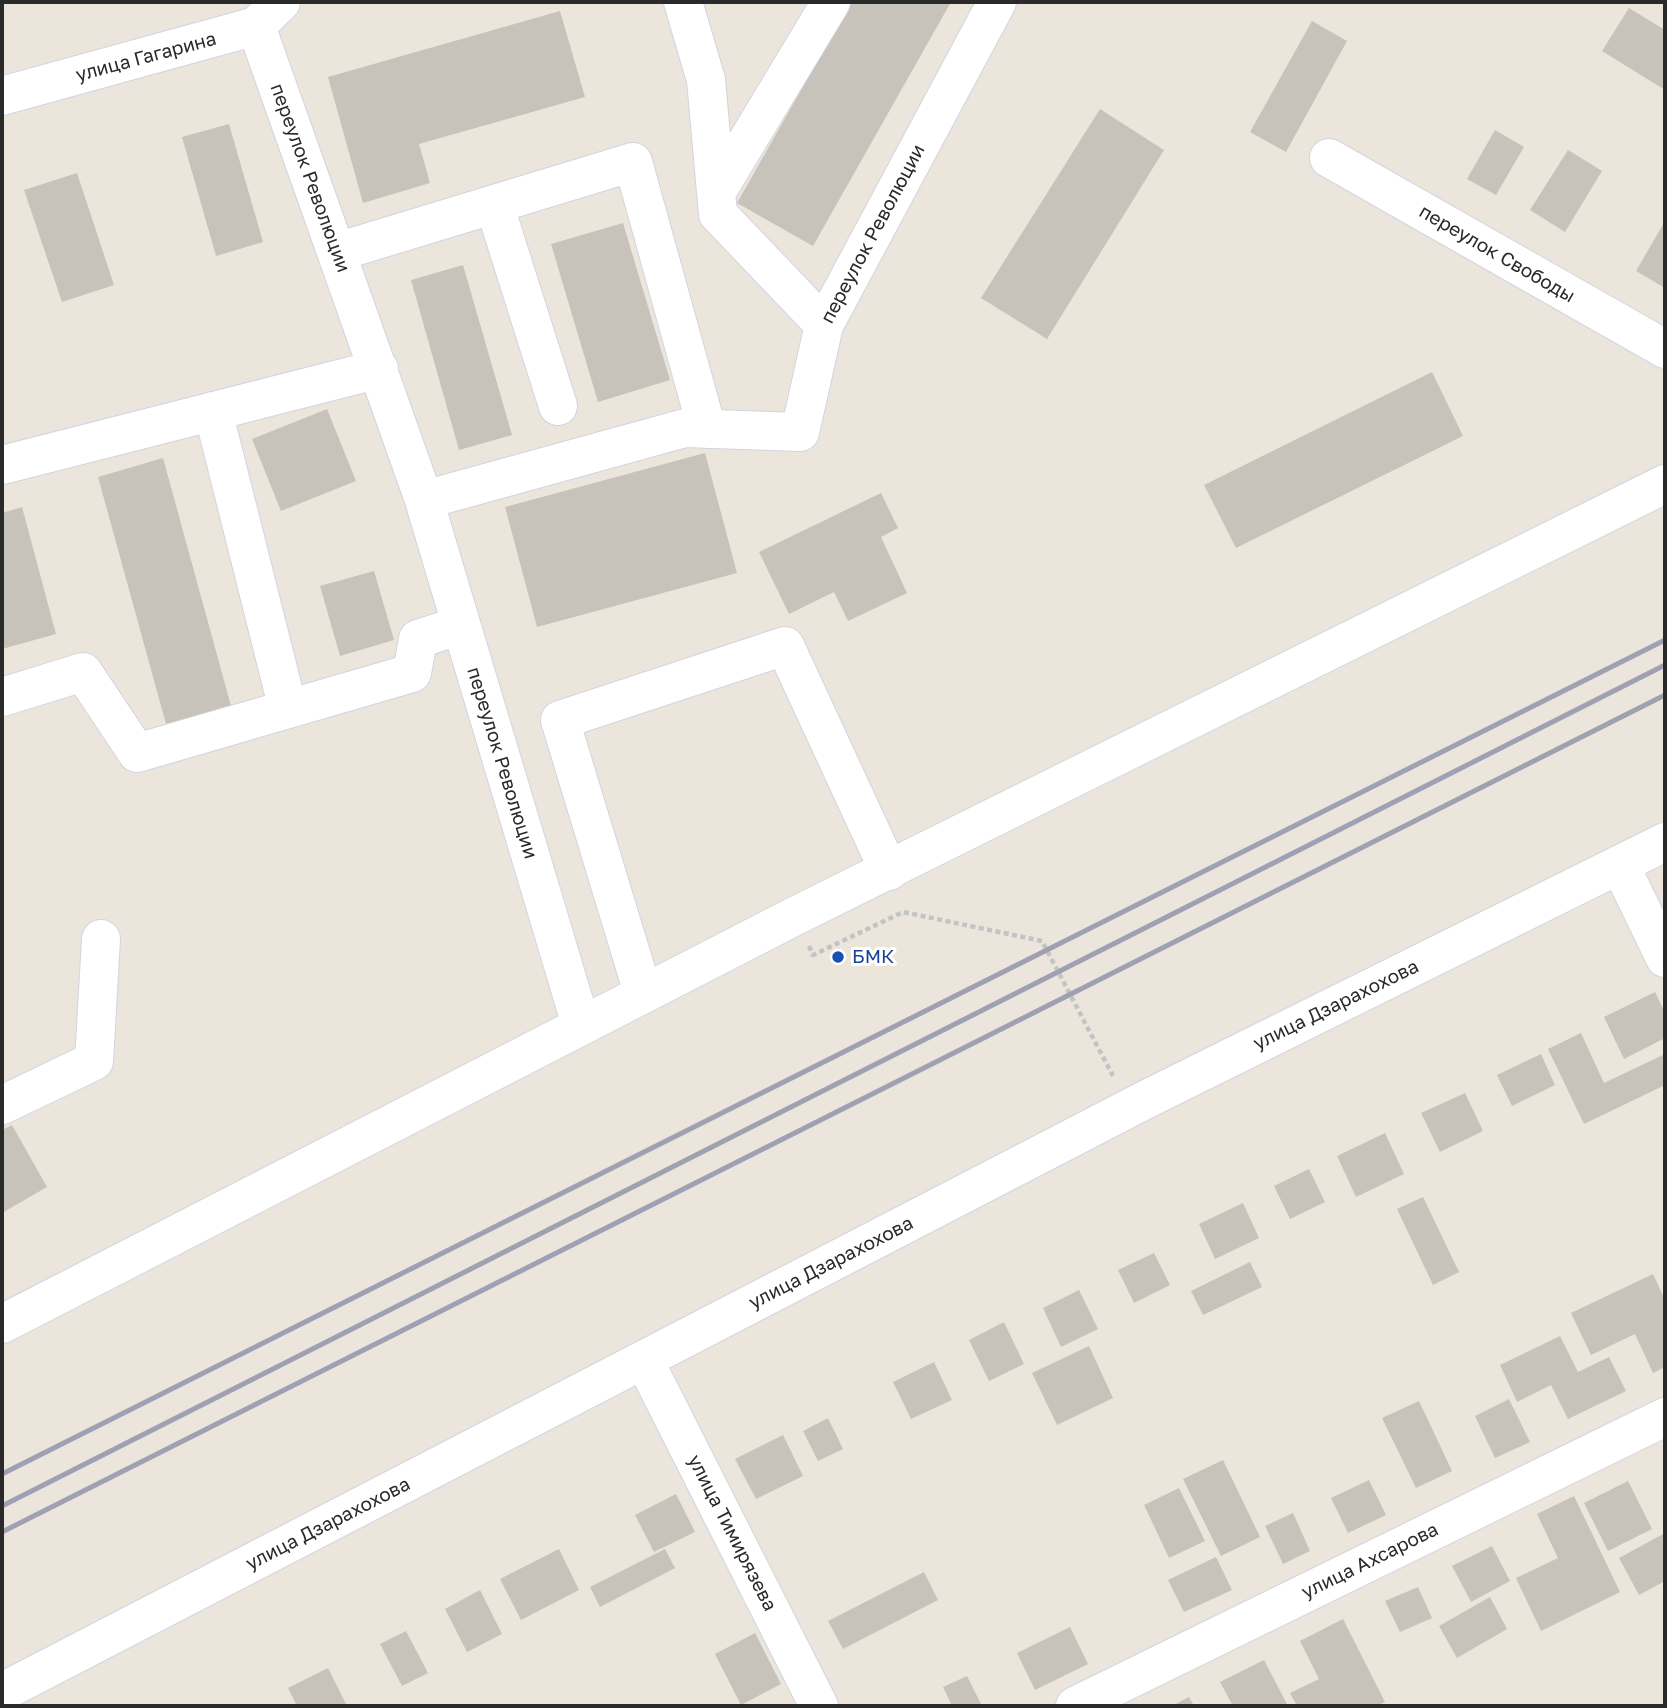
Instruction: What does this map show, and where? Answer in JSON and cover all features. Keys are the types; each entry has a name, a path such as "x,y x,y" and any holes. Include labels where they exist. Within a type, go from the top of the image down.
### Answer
{"street":[{"path":"683,2 706,80 718,214 824,325"},
{"path":"716,193 831,2"},
{"name":"переулок Революции","path":"424,500 685,428 800,432 824,325 997,2"},
{"name":"переулок Революции","path":"268,14 337,252 424,500 581,1025"},
{"name":"улица Гагарина","path":"2,96 268,14"},
{"name":"переулок Свободы","path":"1329,158 1665,349"},
{"path":"337,252 633,162 707,429"},
{"path":"494,204 558,406"},
{"path":"2,465 379,369"},
{"path":"213,411 288,709"},
{"path":"2,1324 794,916 1665,484"},
{"path":"2,697 83,672 137,753 412,673 418,639 461,625"},
{"path":"643,993 560,719 785,646 889,871"},
{"name":"улица Дзарахохова","path":"2,1692 1130,1108 1665,842"},
{"path":"1619,865 1665,958"},
{"path":"2,1105 94,1061 101,939"},
{"name":"улица Тимирязева","path":"644,1360 819,1706"},
{"name":"улица Ахсарова","path":"1075,1706 1665,1416"}],"path":[{"path":"794,916 813,955 903,912 1042,941 1130,1108"}],"building":[{"path":"851,2 951,2 813,246 737,203"},
{"path":"1629,8 1665,30 1665,90 1602,51"},
{"path":"560,11 585,97 419,144 430,183 363,203 328,77"},
{"path":"1312,21 1347,41 1286,152 1250,132"},
{"path":"1100,109 1164,150 1047,339 981,298"},
{"path":"229,124 263,242 216,256 182,137"},
{"path":"1495,130 1524,147 1496,195 1467,179"},
{"path":"1568,150 1602,171 1565,232 1530,210"},
{"path":"77,173 114,285 62,302 24,190"},
{"path":"1665,221 1665,288 1636,271"},
{"path":"623,223 670,380 598,402 551,244"},
{"path":"463,265 512,435 459,450 411,280"},
{"path":"1432,372 1463,436 1236,548 1204,485"},
{"path":"327,409 356,481 281,511 252,439"},
{"path":"705,453 737,573 537,627 505,507"},
{"path":"163,458 231,706 166,724 98,477"},
{"path":"881,493 898,528 881,537 907,593 848,621 834,592 789,614 759,552"},
{"path":"22,507 56,634 2,649 2,513"},
{"path":"374,571 394,640 340,656 320,586"},
{"path":"1655,992 1665,1013 1665,1038 1624,1059 1604,1017"},
{"path":"1581,1033 1604,1083 1665,1054 1665,1085 1584,1124 1548,1049"},
{"path":"1541,1054 1555,1085 1512,1106 1497,1075"},
{"path":"1465,1093 1483,1131 1440,1152 1421,1113"},
{"path":"12,1125 47,1187 2,1213 2,1130"},
{"path":"1385,1133 1404,1174 1356,1197 1337,1156"},
{"path":"1309,1169 1325,1202 1290,1219 1274,1186"},
{"path":"1423,1197 1459,1272 1433,1285 1397,1209"},
{"path":"1243,1203 1259,1238 1215,1259 1199,1224"},
{"path":"1154,1253 1170,1285 1134,1303 1118,1270"},
{"path":"1250,1262 1262,1287 1203,1315 1191,1291"},
{"path":"1653,1274 1665,1300 1665,1367 1653,1373 1635,1334 1591,1355 1571,1313"},
{"path":"1079,1290 1098,1329 1061,1347 1043,1308"},
{"path":"1004,1322 1024,1364 989,1381 969,1340"},
{"path":"1560,1336 1578,1372 1609,1357 1626,1391 1568,1419 1551,1385 1517,1402 1500,1365"},
{"path":"1089,1346 1113,1398 1057,1425 1032,1373"},
{"path":"934,1362 952,1400 911,1419 893,1382"},
{"path":"1509,1399 1530,1442 1495,1458 1475,1416"},
{"path":"1419,1401 1452,1471 1416,1488 1382,1418"},
{"path":"828,1418 843,1449 818,1461 803,1431"},
{"path":"783,1435 803,1476 756,1499 735,1459"},
{"path":"1223,1460 1260,1537 1221,1556 1183,1479"},
{"path":"1369,1480 1386,1515 1348,1533 1331,1498"},
{"path":"1628,1481 1652,1529 1608,1551 1584,1503"},
{"path":"1179,1488 1205,1541 1169,1558 1144,1505"},
{"path":"676,1494 695,1532 654,1552 635,1515"},
{"path":"1574,1496 1620,1592 1541,1631 1516,1578 1558,1558 1537,1514"},
{"path":"1293,1513 1310,1551 1283,1564 1265,1526"},
{"path":"1665,1533 1665,1581 1639,1595 1619,1558"},
{"path":"1492,1546 1510,1581 1471,1602 1452,1566"},
{"path":"559,1549 579,1590 521,1620 500,1579"},
{"path":"665,1549 675,1568 600,1607 590,1587"},
{"path":"1216,1557 1232,1590 1184,1612 1168,1580"},
{"path":"924,1572 938,1600 843,1649 828,1621"},
{"path":"1418,1587 1432,1618 1400,1632 1385,1601"},
{"path":"480,1590 502,1634 467,1652 445,1609"},
{"path":"1490,1597 1507,1629 1457,1658 1439,1626"},
{"path":"1343,1619 1385,1702 1377,1706 1297,1706 1290,1693 1319,1679 1300,1641"},
{"path":"1070,1627 1088,1664 1035,1690 1017,1653"},
{"path":"406,1631 428,1673 402,1686 380,1644"},
{"path":"755,1633 781,1684 741,1705 715,1654"},
{"path":"1264,1660 1288,1706 1233,1706 1220,1682"},
{"path":"328,1668 347,1706 297,1706 288,1688"},
{"path":"967,1676 982,1706 952,1706 943,1687"},
{"path":"1189,1697 1194,1706 1172,1706"}],"railway":[{"path":"2,1474 1665,640"},
{"path":"2,1506 1665,665"},
{"path":"2,1532 1665,695"}],"place":[{"name":"БМК","path":"838,957"}]}
